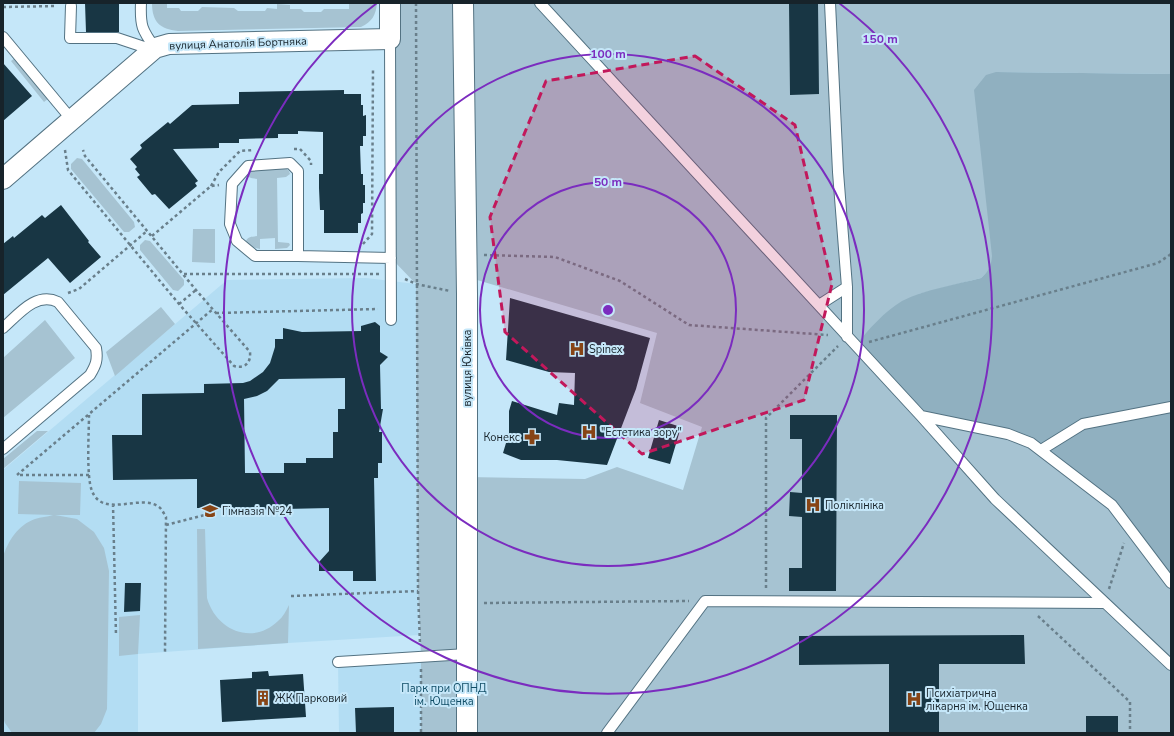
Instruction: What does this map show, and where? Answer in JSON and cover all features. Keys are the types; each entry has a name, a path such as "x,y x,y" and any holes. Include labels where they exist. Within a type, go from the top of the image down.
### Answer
{"street":[{"path":"390,3 390,39"},
{"name":"вулиця Юківка","path":"463,3 467,294 467,733"},
{"name":"вулиця Анатолія Бортняка","path":"3,179 154,49 168,44 390,39"}],"lane":[{"path":"141,3 140,22 142,29 154,49"},
{"path":"540,3 856,345 995,499 1104,603 1167,654 1171,665"},
{"path":"830,3 838,172 847,287 848,337"},
{"path":"70,6 70,38 117,38 154,49"},
{"path":"3,37 67,124"},
{"path":"390,39 391,320"},
{"path":"298,256 298,171 290,163 248,166 232,184 230,224 237,241 255,256 391,258"},
{"path":"819,305 847,287"},
{"path":"3,328 34,302 50,298 58,302 96,348 98,358 96,366 90,374 3,449"},
{"path":"1041,450 1083,424 1171,407"},
{"path":"921,416 1008,434 1031,443 1112,505 1171,584"},
{"path":"607,733 705,601 1104,603"},
{"path":"338,662 467,654"}],"path":[{"path":"416,3 418,591 421,656 421,733"},
{"path":"3,7 70,6"},
{"path":"358,245 362,245 372,234 373,68"},
{"path":"67,124 68,170 178,304 234,366 240,367 247,364 251,358 250,352 196,290 85,156 83,150"},
{"path":"292,149 300,149 311,161 311,168"},
{"path":"152,236 211,186 219,172 240,151 255,150"},
{"path":"211,186 232,184"},
{"path":"67,293 79,289 148,232"},
{"path":"856,345 1158,263 1171,254"},
{"path":"480,255 555,257 620,281 689,324 831,336"},
{"path":"183,274 390,274 416,284 467,294"},
{"path":"178,304 196,290"},
{"path":"89,475 17,475 213,309"},
{"path":"216,313 391,309"},
{"path":"766,602 766,418 848,337"},
{"path":"89,414 89,475 92,492 96,498 104,503 113,504 149,503 159,507 166,517 165,652"},
{"path":"113,504 116,636"},
{"path":"166,526 205,515"},
{"path":"1104,603 1129,527"},
{"path":"291,596 418,591"},
{"path":"467,603 705,601"},
{"path":"1023,602 1130,702 1130,733"}],"highlighted area":[{"path":"695,56 795,125 832,284 804,400 642,454 505,332 490,217 546,81"}],"shaded area":[{"path":"996,72 1171,74 1171,583 1120,514 1031,443 921,416 856,345 883,315 902,301 931,290 981,278 989,268 992,256 974,90 986,75"},
{"name":"Гімназія №24","path":"366,278 416,284 419,635 138,654 138,733 3,733 3,470 227,280"},
{"path":"421,656 421,733 339,733 338,662"}],"green space":[{"path":"152,3 167,3 167,8 179,8 181,11 198,11 202,7 234,8 238,11 265,11 267,8 277,9 277,4 290,5 290,9 301,9 304,12 321,12 324,9 349,9 349,3 377,3 373,18 361,27 178,31 166,28 155,20 152,10"},
{"name":"Парк при ОПНД ім. Ющенка","path":"390,3 1171,3 1171,74 996,72 992,264 989,271 981,278 919,294 1021,438 1103,498 1171,583 1171,733 421,733 421,656 418,591 416,284 391,258","holes":["467,277 657,333 640,403 702,427 683,490 617,467 585,479 467,477"]},
{"path":"15,58 49,98 44,102 11,61"},
{"path":"77,158 82,159 134,222 135,227 129,232 124,232 71,169 71,164"},
{"path":"286,168 290,174 286,177 277,178 278,242 289,243 290,245 287,248 275,249 275,238 260,239 260,249 252,247 246,241 249,237 257,236 257,179 249,177 249,174 254,169"},
{"path":"193,229 215,229 215,263 192,262"},
{"path":"145,240 150,241 184,280 184,285 178,291 173,290 140,250 140,245"},
{"path":"161,307 175,324 115,376 106,352"},
{"path":"45,320 75,358 3,418 3,358"},
{"path":"37,431 48,431 3,469 3,459"},
{"path":"19,481 81,483 80,515 55,515 77,519 94,532 104,548 109,571 107,709 101,724 94,733 12,733 3,718 3,557 14,534 19,529 35,519 53,515 18,514"},
{"path":"197,529 205,529 207,598 218,619 236,631 246,633 257,632 268,629 278,621 283,616 289,605 288,643 198,649"},
{"path":"140,615 138,654 119,656 119,617"}],"building":[{"path":"85,3 119,3 119,32 86,32"},
{"path":"789,3 818,3 819,94 790,95"},
{"path":"3,63 32,96 3,121"},
{"path":"344,90 344,94 361,94 363,116 366,115 366,136 363,136 363,146 360,146 361,174 363,174 363,185 365,185 365,203 363,203 361,223 358,223 358,233 324,233 324,210 320,210 319,188 319,174 323,174 323,132 298,131 298,134 278,134 278,138 239,139 239,143 219,143 219,148 173,149 198,181 195,183 197,186 169,209 155,194 152,195 137,177 140,175 135,169 137,167 130,159 142,148 140,145 168,122 170,124 192,105 239,104 239,92"},
{"path":"61,205 101,257 70,283 48,258 3,295 3,244 13,236 14,238 42,215 45,218"},
{"path":"510,298 650,338 636,389 607,465 557,460 521,460 503,453 509,433 509,411 512,401 557,415 559,403 574,405 575,373 549,372 506,360"},
{"path":"375,322 380,326 380,352 388,357 380,365 381,409 383,409 379,432 382,432 382,463 378,463 378,478 374,478 376,581 353,581 353,571 319,571 319,562 329,551 329,508 285,509 286,506 263,510 263,507 240,508 236,516 225,508 197,508 197,479 113,480 112,435 142,435 142,394 204,393 204,384 243,383 250,381 263,372 270,363 275,347 275,339 283,339 283,328 302,332 361,331 361,326","holes":["345,378 345,409 338,409 338,432 333,432 333,458 306,458 306,463 284,463 284,473 245,473 244,399 257,396 267,391 279,379"]},
{"name":"Поліклініка","path":"790,415 837,415 836,591 789,591 789,568 802,568 802,517 789,516 790,492 802,493 802,439 790,439"},
{"path":"659,420 681,427 670,464 648,458"},
{"path":"125,583 141,583 140,611 124,612"},
{"name":"Психіатрична лікарня ім. Ющенка","path":"1024,635 1025,664 939,664 939,733 889,733 889,664 799,665 799,636"},
{"name":"ЖК Парковий","path":"268,671 269,676 303,674 306,717 222,722 220,680 252,678 252,672"},
{"path":"394,707 394,733 356,733 355,708"},
{"path":"1086,716 1118,716 1118,733 1086,733"}],"place":[{"name":"Spinex","path":"577,349"},
{"name":"\"Естетика зору\"","path":"589,432"},
{"name":"Конекс","path":"532,437"},
{"name":"Поліклініка","path":"813,505"},
{"name":"Гімназія №24","path":"210,511"},
{"name":"ЖК Парковий","path":"263,698"},
{"name":"Психіатрична лікарня ім. Ющенка","path":"914,699"}]}
